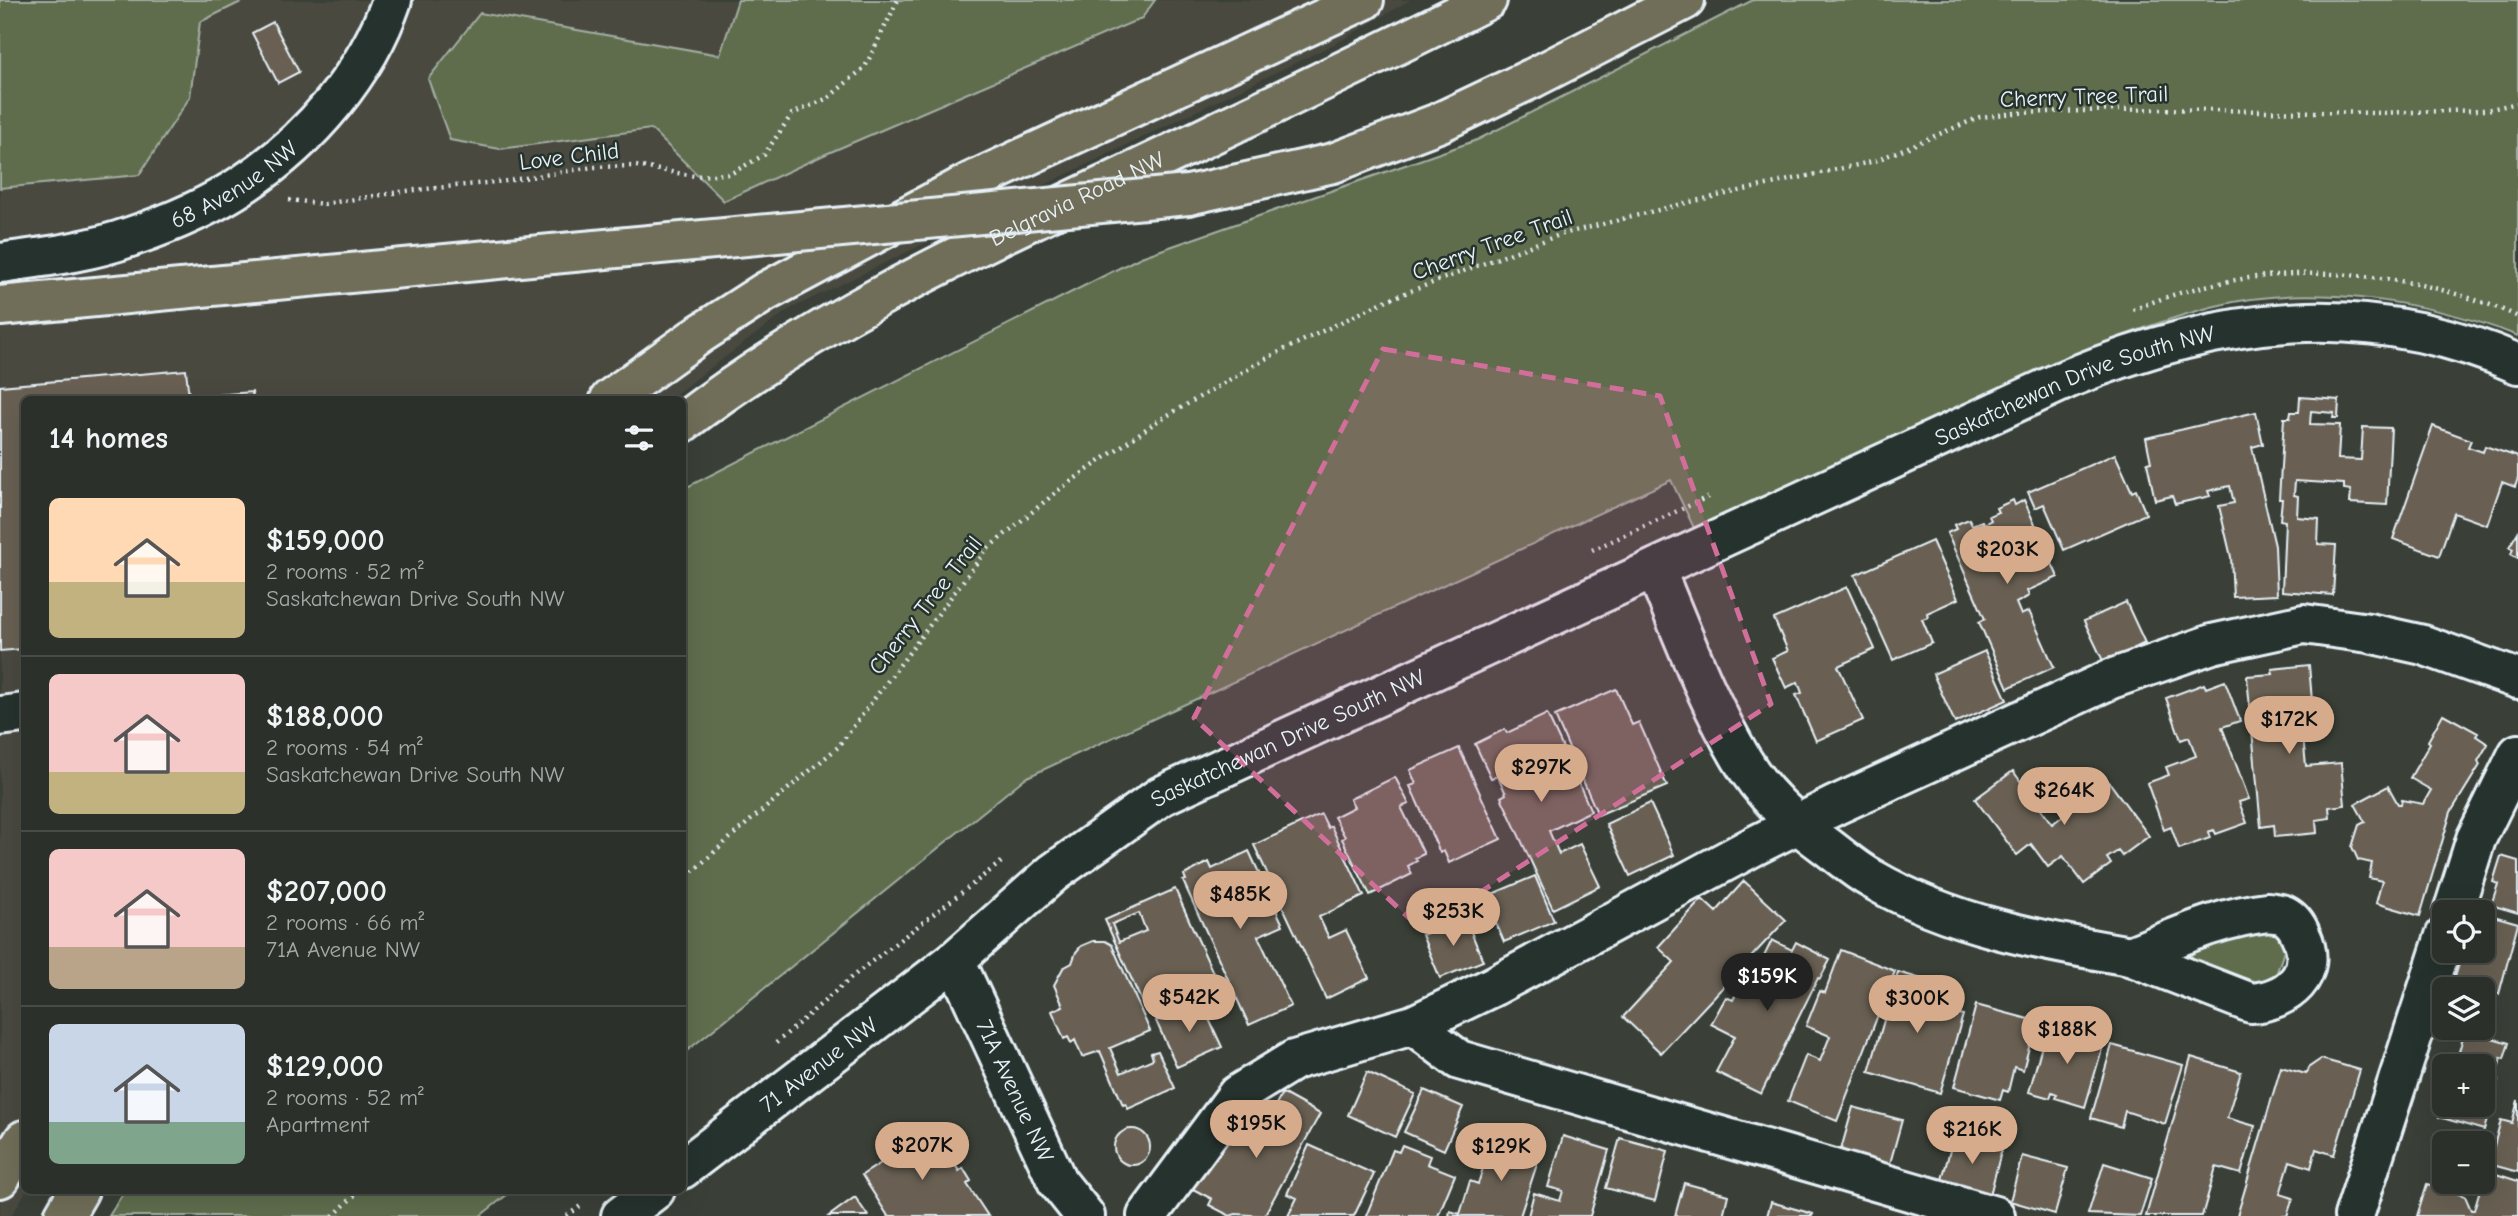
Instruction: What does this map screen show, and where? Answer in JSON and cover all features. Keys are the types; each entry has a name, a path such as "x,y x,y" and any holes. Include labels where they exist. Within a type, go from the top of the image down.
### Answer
{"main road":[{"path":"614,396 688,342 765,292 971,182 1364,0"},
{"name":"Belgravia Road NW","path":"686,420 726,390 892,289 994,237 1355,67 1487,0"},
{"path":"0,306 1188,195 1333,163 1438,123 1685,0"},
{"path":"0,1178 21,1145"},
{"path":"64,1216 77,1194"}],"street":[{"name":"68 Avenue NW","path":"0,263 129,238 192,211 244,184 280,157 336,98 365,60 392,0"},
{"name":"Saskatchewan Drive South NW","path":"955,960 1053,873 1161,796 2113,359 2172,342 2255,325 2304,320 2404,329 2454,341 2518,364"},
{"path":"1655,569 1716,709 1741,758 1770,799 1797,824 1871,879 1948,915 2036,940 2130,956"},
{"path":"1147,1216 1237,1095 1294,1060 1413,1025 1494,986 1797,824 2111,679 2212,644 2304,624 2368,632 2423,646 2518,680"},
{"path":"0,716 21,713"},
{"path":"2457,900 2476,839 2518,754"},
{"name":"71 Avenue NW","path":"686,1166 955,960"},
{"name":"71A Avenue NW","path":"955,960 1057,1181 1086,1216"},
{"path":"2354,1216 2436,963"},
{"path":"1413,1025 1459,1060 1995,1216"},
{"path":"621,1216 650,1194"}],"path":[{"name":"Love Child","path":"286,200 324,204 593,167 636,166 695,176 730,174 764,155 792,114 828,97 864,67 898,0"},
{"name":"Cherry Tree Trail","path":"686,877 838,747 987,549 1049,497 1156,422 1271,356 1387,300 1559,235 1690,202 1875,161 1980,117 2015,113 2155,109 2388,113 2486,110 2518,103"},
{"path":"333,1216 356,1194"}],"highlighted area":[{"path":"1383,349 1660,396 1771,704 1422,930 1194,718"}],"shaded area":[{"path":"0,0 1410,0 1340,41 788,310 673,396 21,396 21,1194 25,1194 11,1216 0,1216"}],"green space":[{"path":"0,0 245,0 200,22 190,97 139,175 0,188"},
{"path":"738,0 1155,0 1142,18 826,154 724,201 651,129 500,149 450,140 428,79 480,13 720,55"},
{"path":"1753,0 2518,0 2518,336 2483,323 2406,304 2326,296 2248,300 2211,307 2146,327 2083,352 1694,528 1671,480 1025,778 686,1052 686,487 1141,257 1477,140"},
{"path":"2250,924 2275,927 2286,945 2275,978 2266,983 2253,981 2194,963 2192,951"},
{"path":"123,1194 508,1194 480,1216 109,1216"}],"building":[{"path":"273,22 299,72 278,83 252,33"},
{"path":"186,370 189,396 21,396 21,649 0,651 0,386"},
{"path":"252,392 253,396 202,396"},
{"path":"2300,397 2339,400 2338,418 2333,418 2334,413 2311,411 2310,424 2340,425 2338,459 2361,460 2363,427 2391,428 2387,505 2350,503 2351,490 2344,489 2344,484 2295,481 2294,495 2298,496 2297,517 2319,519 2318,544 2336,545 2333,595 2282,591 2285,521 2280,520 2282,499 2279,499 2284,418 2290,418 2291,412 2299,412"},
{"path":"2256,412 2263,444 2252,447 2275,546 2277,595 2233,597 2231,557 2219,506 2234,503 2230,486 2208,491 2210,496 2175,504 2172,496 2155,500 2147,463 2151,462 2146,438"},
{"path":"2433,426 2471,440 2468,447 2483,452 2485,446 2518,457 2515,487 2502,482 2487,525 2454,513 2439,556 2393,539"},
{"path":"2115,454 2132,492 2136,490 2146,514 2064,550 2044,504 2035,508 2028,492"},
{"path":"2013,500 2015,505 2024,500 2058,577 2027,591 2029,596 2016,603 2021,615 2029,611 2054,667 2008,688 1979,622 1985,619 1947,533 1956,529 1954,525 1969,519 1972,525 1982,521 1984,524 1991,520 1989,516 1998,512 1996,508"},
{"path":"2518,532 2518,558 2511,554 2513,549 2509,547"},
{"path":"1932,541 1958,599 1927,613 1928,617 1922,619 1932,643 1893,660 1855,575"},
{"path":"1847,587 1875,649 1838,666 1863,720 1816,741 1796,695 1802,693 1798,682 1786,688 1772,658 1788,651 1774,619"},
{"path":"2126,602 2145,643 2104,663 2084,621"},
{"path":"1985,651 2007,700 1955,723 1933,674"},
{"path":"2309,665 2312,701 2305,702 2307,716 2301,716 2306,766 2341,763 2345,805 2329,807 2330,818 2316,820 2317,833 2275,837 2274,825 2261,827 2247,676 2273,674 2272,669"},
{"path":"2225,681 2240,721 2222,727 2249,799 2239,802 2247,823 2216,834 2214,830 2208,832 2210,838 2179,849 2171,827 2164,830 2147,783 2169,775 2166,767 2196,756 2189,737 2181,740 2166,698 2204,684 2206,688"},
{"path":"1616,689 1632,725 1639,722 1667,786 1598,815 1555,716"},
{"path":"1547,714 1563,748 1556,751 1565,771 1572,768 1591,811 1549,831 1559,854 1580,844 1600,886 1553,909 1501,797 1506,794 1498,776 1491,778 1475,744 1505,729 1507,733"},
{"path":"2443,714 2478,733 2476,736 2488,744 2478,761 2480,765 2451,812 2420,916 2376,903 2382,881 2369,878 2372,863 2358,860 2352,847 2359,825 2365,822 2355,804 2388,786 2398,804 2401,804 2402,800 2423,804 2431,790 2410,778"},
{"path":"1459,748 1501,839 1449,863 1444,851 1440,853 1410,786 1416,784 1410,770"},
{"path":"2013,771 2052,824 2109,782 2149,836 2122,856 2118,851 2107,858 2111,864 2084,884 2063,856 2048,867 2031,844 2017,855 1975,799"},
{"path":"1395,777 1409,804 1401,807 1424,854 1415,858 1417,861 1408,866 1412,874 1370,895 1334,817 1354,807 1350,799"},
{"path":"1650,803 1674,855 1630,876 1606,824"},
{"path":"1321,814 1328,828 1331,826 1364,896 1319,917 1329,938 1346,930 1369,978 1326,999 1254,845"},
{"path":"1249,851 1283,925 1258,936 1291,1006 1249,1025 1183,881 1186,880 1184,875 1209,862 1212,869"},
{"path":"2501,856 2518,861 2518,913 2495,906 2495,900 2493,900 2498,884 2493,882"},
{"path":"1535,876 1554,921 1504,942 1485,897"},
{"path":"1744,881 1786,920 1661,1053 1623,1017 1674,962 1658,947 1702,899 1716,912"},
{"path":"1175,889 1214,975 1144,1007 1105,920","holes":["1139,913 1146,931 1119,942 1112,924"]},
{"path":"2495,916 2518,923 2499,994 2495,993 2495,977 2455,977 2459,963 2495,963"},
{"path":"1465,917 1483,961 1440,978 1422,935"},
{"path":"1772,940 1792,950 1796,942 1830,960 1820,979 1818,978 1761,1094 1716,1072 1735,1036 1711,1024 1726,997 1733,1000 1743,981 1750,985"},
{"path":"1093,941 1105,941 1112,945 1150,1031 1110,1048 1121,1073 1153,1059 1151,1053 1158,1051 1175,1088 1128,1109 1126,1104 1123,1105 1100,1051 1082,1057 1075,1040 1071,1043 1068,1037 1064,1039 1052,1011 1063,1006 1054,985 1063,968 1072,963 1081,946"},
{"path":"1841,950 1895,971 1837,1121 1788,1101 1806,1055 1820,1061 1830,1036 1806,1026 1820,991 1825,993"},
{"path":"1898,972 1948,987 1942,1009 1963,1015 1940,1093 1869,1072"},
{"path":"1200,1000 1222,1047 1177,1067 1156,1021"},
{"path":"1976,1005 2036,1021 2023,1070 2014,1067 2008,1092 2003,1090 2000,1100 1954,1087"},
{"path":"2066,1027 2105,1039 2085,1107 2055,1098 2057,1094 2052,1092 2050,1098 2029,1092 2047,1028 2065,1033"},
{"path":"2495,1039 2509,1043 2495,1079 2495,1054 2458,1054 2462,1040"},
{"path":"2112,1045 2183,1065 2165,1124 2125,1111 2121,1127 2091,1118"},
{"path":"2191,1057 2241,1072 2227,1118 2255,1126 2241,1174 2216,1167 2202,1216 2146,1216"},
{"path":"2321,1059 2360,1070 2334,1155 2316,1149 2311,1168 2290,1161 2280,1194 2293,1198 2287,1216 2237,1216 2281,1067 2306,1074 2308,1068"},
{"path":"1367,1072 1415,1094 1395,1137 1348,1115"},
{"path":"1424,1090 1463,1107 1444,1150 1404,1132"},
{"path":"1282,1093 1320,1114 1264,1216 1230,1216 1209,1205 1212,1199 1193,1189 1225,1129 1239,1137 1250,1117 1265,1125"},
{"path":"2518,1100 2518,1172 2495,1166 2495,1142 2501,1120 2512,1123"},
{"path":"1853,1107 1902,1120 1889,1167 1840,1153"},
{"path":"2439,1117 2488,1117 2484,1130"},
{"path":"1132,1129 1145,1134 1150,1147 1145,1160 1132,1165 1119,1160 1114,1147 1119,1134"},
{"path":"933,1130 959,1171 963,1168 971,1181 967,1184 988,1216 888,1216 862,1175 884,1161 879,1155 901,1141 906,1147"},
{"path":"1563,1136 1609,1150 1590,1216 1528,1216 1534,1193 1560,1201 1563,1191 1548,1187"},
{"path":"1954,1136 2002,1148 1990,1195 1941,1183"},
{"path":"1620,1138 1668,1151 1655,1201 1606,1188"},
{"path":"1492,1139 1540,1155 1520,1216 1449,1216 1450,1211 1460,1214 1470,1181 1478,1184"},
{"path":"1309,1145 1374,1174 1354,1216 1288,1216 1297,1198 1287,1194"},
{"path":"1402,1145 1430,1156 1427,1164 1455,1175 1438,1216 1366,1216 1393,1150 1399,1152"},
{"path":"2022,1156 2068,1168 2055,1214 2010,1201"},
{"path":"2104,1163 2152,1178 2140,1216 2088,1214"},
{"path":"2496,1174 2518,1181 2518,1216 2417,1216 2427,1184 2432,1186 2432,1194 2465,1196 2471,1210 2474,1210 2479,1194 2495,1194"},
{"path":"1684,1183 1728,1195 1723,1216 1675,1216"},
{"path":"855,1197 868,1216 829,1216"},
{"path":"1771,1202 1813,1214 1767,1216"}]}
